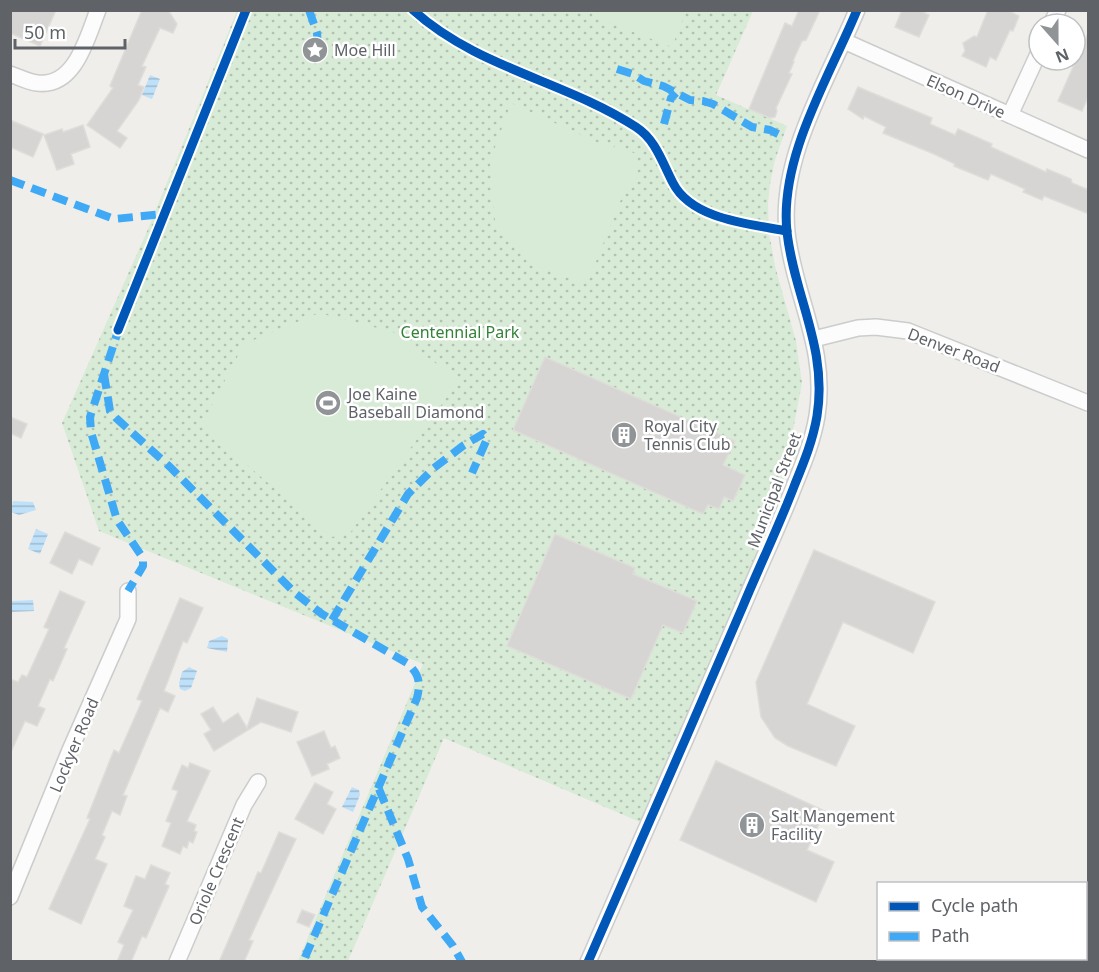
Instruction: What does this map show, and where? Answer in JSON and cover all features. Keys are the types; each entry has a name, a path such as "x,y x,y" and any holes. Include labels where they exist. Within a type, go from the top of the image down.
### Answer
{"street":[{"path":"10,74 34,83 45,84 57,81 69,72 85,43 98,10"},
{"name":"Municipal Street","path":"588,962 776,533 808,450 817,416 819,377 814,339 793,263 787,231 787,207 793,163 799,141 857,10"},
{"name":"Elson Drive","path":"844,41 1089,150"},
{"path":"1011,115 1030,72"},
{"name":"Denver Road","path":"814,339 858,328 876,327 909,331 1089,403"},
{"name":"Lockyer Road","path":"10,897 68,755 128,619 128,591"},
{"name":"Oriole Crescent","path":"177,962 244,805 258,782"}],"green space":[{"path":"594,10 686,11 672,47 592,16"},
{"name":"Centennial Park","path":"237,11 753,11 716,95 787,126 775,160 770,184 769,233 775,266 796,341 802,383 767,566 640,822 444,738 348,961 298,961 423,664 99,531 62,423 148,229"},
{"path":"511,103 612,149 616,145 636,154 639,165 634,185 626,187 587,284 529,264 495,220 490,161"},
{"name":"Joe Kaine Baseball Diamond","path":"319,313 393,332 459,380 350,533 332,537 201,426 244,344"}],"water":[{"path":"150,75 160,79 152,99 142,95"},
{"path":"13,501 33,502 36,510 19,515 11,512"},
{"path":"36,529 48,534 40,554 28,549"},
{"path":"33,600 34,611 11,612 11,601"},
{"path":"222,636 228,639 227,652 207,648 209,641"},
{"path":"189,667 197,671 191,688 185,691 180,689 179,683 182,672"},
{"path":"352,787 359,790 360,795 353,812 342,807"}],"building":[{"path":"10,10 56,10 40,46 10,33"},
{"path":"142,10 168,10 177,24 173,33 160,28 142,66 146,67 138,85 144,87 139,100 117,131 127,138 120,148 87,125 113,88 110,86"},
{"path":"799,10 820,10 793,61 789,73 792,74 776,108 775,117 770,118 749,109 785,23 792,26"},
{"path":"902,10 919,10 929,15 919,37 895,27"},
{"path":"988,10 1007,10 1019,16 996,60 990,57 986,67 962,56 965,51 963,43 974,36 977,37"},
{"path":"1089,31 1089,95 1082,111 1058,101 1071,72 1087,72"},
{"path":"858,87 932,118 930,124 955,135 958,129 1046,172 1047,169 1071,179 1072,183 1089,190 1089,214 1044,196 1042,200 1023,192 1025,189 991,174 988,180 883,133 886,127 864,116 863,119 848,109"},
{"path":"10,120 43,134 33,157 10,147"},
{"path":"83,125 90,147 71,154 74,164 57,170 44,135 62,129 63,132"},
{"name":"Royal City Tennis Club","path":"545,357 735,441 723,465 745,475 733,501 724,497 719,509 708,505 703,514 513,430"},
{"path":"10,417 27,424 21,438 10,433"},
{"path":"65,532 100,548 92,565 79,559 72,574 50,563"},
{"path":"555,534 635,568 633,574 697,601 683,633 663,625 631,699 507,646"},
{"path":"814,550 935,602 913,653 843,622 807,704 855,726 836,766 788,746 775,738 761,717 756,682"},
{"path":"60,591 85,602 64,648 67,649 53,681 50,679 38,706 45,709 37,726 25,721 10,754 10,679 18,682 22,675 27,677 49,629 44,627"},
{"path":"180,598 203,608 187,643 183,641 164,691 175,696 168,712 160,708 123,795 127,796 120,815 112,811 102,835 105,837 95,859 107,864 81,924 49,909 90,819 87,818 114,750 119,753 142,701 137,699"},
{"path":"257,698 298,712 291,732 261,722 214,751 204,734 211,730 201,714 213,707 223,723 238,713 247,728"},
{"path":"324,731 331,748 335,746 340,758 327,764 329,769 312,776 297,742"},
{"name":"Salt Mangement Facility","path":"716,761 825,811 807,850 834,862 816,902 680,840"},
{"path":"190,763 210,771 187,821 196,825 194,831 197,832 193,843 189,841 187,848 183,846 180,854 162,846 171,823 166,821 178,791 172,789 182,765 188,768"},
{"path":"315,783 333,792 327,804 336,809 323,834 295,819"},
{"path":"279,832 296,839 249,940 253,941 244,962 219,962 258,872 261,873"},
{"path":"151,865 170,873 165,884 169,886 146,938 142,936 131,962 117,962 124,945 118,942 133,910 124,906 136,876 145,879"},
{"path":"302,910 315,915 309,927 297,922"}],"marked path":[{"path":"309,10 317,33 318,48"},
{"path":"617,69 633,74 644,81 663,86 690,100 713,104 752,127 770,130 784,137"},
{"path":"664,124 671,98 676,93"},
{"path":"10,180 114,219 164,214"},
{"path":"120,325 90,417 91,432 117,520 143,558 143,566 128,591"},
{"path":"104,374 110,411 116,418 170,467 295,593 322,614 407,663 418,679 417,698 303,962"},
{"path":"332,620 408,494 434,468 483,434 487,439 472,473"},
{"path":"379,789 408,859 422,907 453,946 462,962"}],"cycle path":[{"path":"118,330 246,10"},
{"path":"413,10 438,30 465,46 580,97 636,127 649,138 673,183 694,205 724,218 787,231"},
{"path":"588,962 783,515 813,434 819,391 818,368 809,322 791,255 787,232 787,204 791,175 808,118 857,10"}],"place":[{"name":"Moe Hill","path":"315,50"},
{"name":"Joe Kaine Baseball Diamond","path":"328,403"},
{"name":"Royal City Tennis Club","path":"624,435"},
{"name":"Salt Mangement Facility","path":"752,825"}]}
